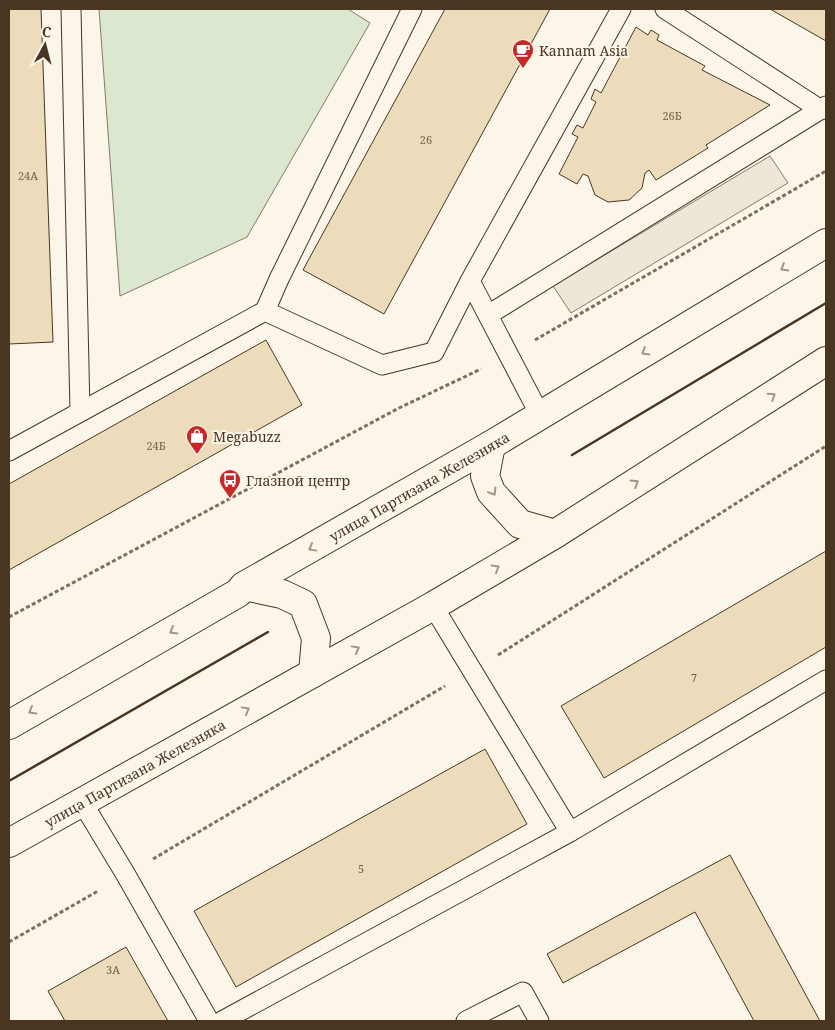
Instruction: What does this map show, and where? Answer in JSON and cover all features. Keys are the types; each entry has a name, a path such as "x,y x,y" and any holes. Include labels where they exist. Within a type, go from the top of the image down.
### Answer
{"main road":[{"name":"улица Партизана Железняка","path":"9,725 238,593 244,586 491,446 826,243"},
{"name":"улица Партизана Железняка","path":"9,843 433,606 555,534 826,361"},
{"path":"491,446 485,476 491,492 520,524 555,534"},
{"path":"244,586 282,594 303,604 316,638 313,673"}],"lane":[{"path":"71,9 80,412"},
{"path":"9,452 265,311 412,9"},
{"path":"265,311 382,365 434,352 470,281 621,9"},
{"path":"488,315 824,108 665,9"},
{"path":"470,281 540,415"},
{"path":"433,606 570,832"},
{"path":"222,1021 570,832 826,680"},
{"path":"82,802 209,1021"},
{"path":"466,1021 523,992 539,1021"}],"path":[{"path":"9,617 399,408 508,355 826,171"},
{"path":"9,942 471,671 826,446"}],"green space":[{"path":"99,9 348,9 370,23 247,237 120,296"}],"shaded area":[{"path":"770,156 788,183 571,313 553,286"}],"building":[{"path":"9,9 41,9 53,342 9,344"},
{"path":"445,9 550,9 384,314 303,270"},
{"path":"770,9 826,9 826,41"},
{"path":"636,27 648,35 651,30 659,35 657,40 705,66 702,70 770,105 706,145 708,148 656,180 649,170 645,173 642,188 629,200 608,202 595,195 588,176 583,174 577,184 559,174 578,137 572,134 577,125 583,128 596,102 591,99 595,89 601,93"},
{"path":"266,340 302,405 9,570 9,484"},
{"path":"826,551 826,647 604,778 561,706"},
{"path":"485,749 527,824 236,987 194,911"},
{"path":"730,855 820,1021 754,1021 695,912 563,983 547,954"},
{"path":"126,947 168,1021 65,1021 48,991"}],"wall":[{"path":"572,455 826,303"},
{"path":"9,781 268,632"}],"place":[{"name":"Kannam Asia","path":"523,69"},
{"name":"Megabuzz","path":"197,455"},
{"name":"Глазной центр","path":"230,499"}]}
